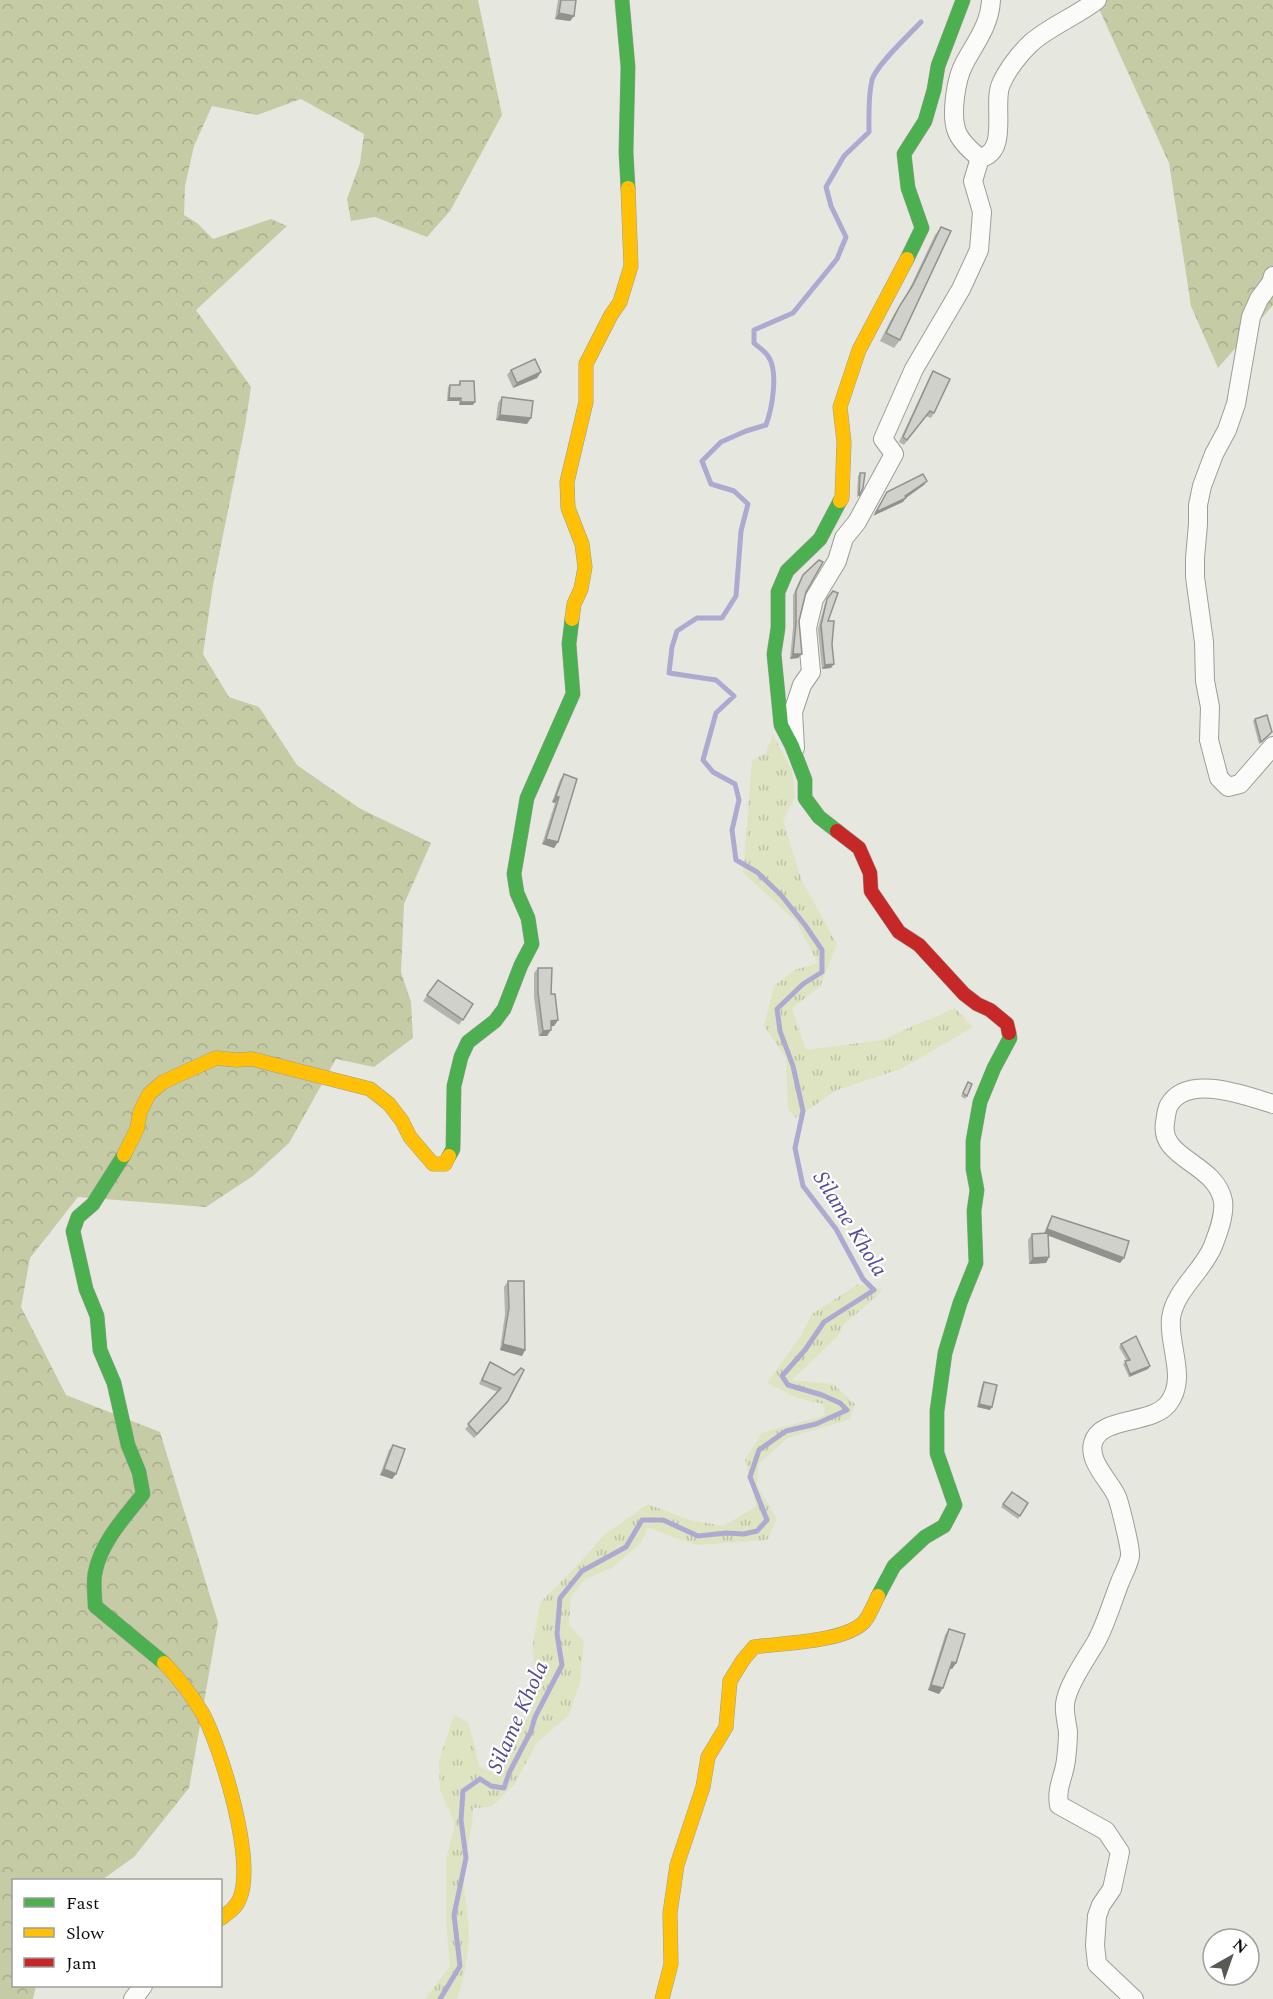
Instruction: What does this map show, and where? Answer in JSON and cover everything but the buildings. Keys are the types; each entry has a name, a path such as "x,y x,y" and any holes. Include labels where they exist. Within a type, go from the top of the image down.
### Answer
{"street":[{"path":"222,1917 240,1899 244,1883 238,1827 225,1773 212,1733 196,1703 164,1664 95,1606 95,1574 105,1545 115,1528 143,1494 139,1472 128,1445 114,1383 100,1350 97,1316 86,1289 73,1231 78,1217 93,1204 126,1151 137,1129 140,1112 149,1094 163,1082 216,1058 252,1059 370,1089 389,1104 410,1137 433,1164 445,1164 453,1149 454,1086 461,1057 468,1042 495,1021 504,1009 520,965 532,944 528,918 517,893 514,874 517,854 527,798 573,694 569,644 574,604 581,589 585,567 582,544 568,508 567,482 586,402 586,363 620,302 631,266 626,152 628,67 622,0"},
{"path":"662,1999 671,1964 670,1913 677,1865 703,1787 708,1757 726,1727 730,1681 736,1670 754,1647 816,1641 852,1631 865,1621 894,1566 925,1537 944,1526 955,1505 937,1453 937,1412 945,1353 960,1303 976,1263 974,1211 977,1190 973,1169 973,1141 980,1102 1010,1038 1007,1024 964,994 920,945 899,932 871,891 870,873 859,848 819,817 805,798 805,780 781,725 774,654 778,592 787,571 820,538 842,498 844,442 840,407 860,350 880,308 894,288 922,228 908,188 904,154 925,121 938,66 963,0"},
{"path":"980,158 958,133 955,108 962,69 983,31 989,15 991,0"},
{"path":"980,158 986,156 995,146 999,90 1012,67 1031,42 1097,0"},
{"path":"795,754 796,737 793,712 802,685 811,672 807,628 814,599 837,561 844,538 856,522 889,465 894,454 883,439 888,425 914,369 961,289 979,250 982,212 973,181 980,158"},
{"path":"1273,276 1251,317 1236,404 1202,486 1198,505 1195,558 1195,577 1204,642 1205,681 1210,707 1209,740 1217,772 1223,783 1228,787 1240,784 1273,746"},
{"path":"1134,1999 1098,1964 1095,1945 1097,1916 1101,1905 1112,1889 1120,1852 1106,1831 1059,1805 1057,1793 1066,1762 1068,1734 1065,1704 1074,1679 1098,1639 1131,1555 1118,1498 1096,1462 1092,1451 1093,1441 1098,1433 1107,1427 1155,1415 1170,1401 1177,1382 1171,1330 1174,1308 1188,1283 1207,1258 1219,1229 1223,1209 1222,1199 1206,1172 1171,1148 1164,1128 1167,1108 1180,1093 1209,1089 1247,1096 1273,1104"},
{"path":"133,1999 142,1987"}],"green space":[{"path":"0,0 478,0 502,115 450,211 427,237 375,217 351,221 347,199 360,163 364,134 301,99 257,115 212,106 194,146 185,186 184,215 197,223 213,239 271,219 287,226 196,310 251,387 213,585 203,654 229,697 259,707 297,765 359,808 431,843 404,904 401,972 411,1002 413,1038 374,1067 336,1059 289,1143 253,1176 206,1207 78,1197 30,1258 21,1307 66,1395 160,1432 218,1622 189,1788 134,1857 103,1879 12,1879 12,1987 36,1987 33,1999 0,1999"},
{"path":"1095,0 1273,0 1273,305 1218,368 1191,306 1169,163"},
{"path":"773,735 792,770 795,797 783,821 802,881 837,944 820,987 792,1008 806,1050 881,1040 955,1008 973,1027 903,1068 837,1090 796,1118 788,1109 786,1058 764,1026 774,986 795,970 818,963 796,921 743,873 752,760 765,754"},
{"path":"858,1284 883,1289 844,1324 839,1335 792,1380 833,1384 855,1404 850,1419 788,1438 759,1463 757,1485 777,1519 767,1540 696,1545 648,1528 641,1543 612,1568 585,1579 571,1597 569,1624 584,1642 580,1682 569,1715 536,1744 515,1784 491,1807 473,1808 464,1873 469,1935 462,1983 457,1999 425,1999 450,1966 446,1924 446,1859 455,1824 440,1790 439,1761 454,1715 469,1723 479,1766 497,1775 536,1701 533,1644 540,1603 605,1534 648,1504 689,1520 724,1526 756,1506 745,1459 762,1433 825,1415 823,1404 795,1397 767,1383 800,1337 812,1314"}],"waterway":[{"name":"Silame Khola","path":"440,1999 460,1966 454,1915 466,1858 461,1820 463,1791 480,1779 491,1786 504,1788 509,1773 531,1731 535,1717 562,1665 557,1634 560,1598 582,1571 626,1547 642,1520 663,1520 698,1536 744,1534 757,1531 767,1520 750,1477 759,1450 786,1431 816,1424 847,1410 840,1403 822,1395 788,1385 782,1376 805,1350 824,1322 874,1290 863,1279 836,1229 803,1186 795,1148 803,1111 793,1066 780,1031 777,1009 803,984 822,972 822,950 781,895 757,872 736,860 732,830 739,800 735,784 713,772 703,760 716,713 734,696 716,680 669,673 672,647 677,631 697,618 722,618 736,596 741,531 748,504 734,491 711,484 702,461 721,442 766,425 772,400 773,371 768,356 754,343 754,330 793,313 837,259 846,237 831,206 826,187 844,156 869,132 870,93 875,74 886,58 921,22"}],"traffic: fast":[{"path":"622,0 628,67 626,152 628,188"},
{"path":"907,259 922,228 908,188 904,154 925,121 938,66 963,0"},
{"path":"837,831 819,817 805,798 805,780 781,725 774,654 778,628 778,592 787,571 820,539 840,501"},
{"path":"449,1156 453,1149 454,1086 461,1057 468,1042 495,1021 504,1009 532,944 528,918 517,893 514,874 527,798 573,694 569,644 572,619"},
{"path":"878,1596 894,1566 925,1537 944,1526 955,1505 937,1453 937,1411 945,1353 960,1303 976,1263 974,1211 977,1190 973,1169 973,1141 980,1102 1010,1038 1009,1033"},
{"path":"124,1155 93,1204 78,1217 73,1231 86,1289 97,1316 100,1350 114,1383 128,1445 139,1472 143,1494 114,1531 102,1551 94,1577 95,1606 164,1663"}],"traffic: slow":[{"path":"572,619 585,567 582,544 568,508 567,482 586,402 586,364 620,302 631,266 628,188"},
{"path":"840,501 844,442 840,407 859,350 907,259"},
{"path":"124,1155 137,1129 140,1112 149,1094 163,1082 216,1058 252,1059 370,1089 389,1104 402,1121 410,1137 433,1164 445,1164 449,1156"},
{"path":"662,1999 671,1964 670,1913 677,1865 703,1787 708,1757 726,1727 730,1681 754,1647 843,1634 864,1622 878,1596"},
{"path":"164,1663 185,1687 203,1714 219,1752 234,1806 240,1834 243,1883 238,1903 222,1918"}],"traffic: jam":[{"path":"837,831 859,848 870,873 871,891 899,932 919,945 964,994 1007,1024 1009,1033"}]}
